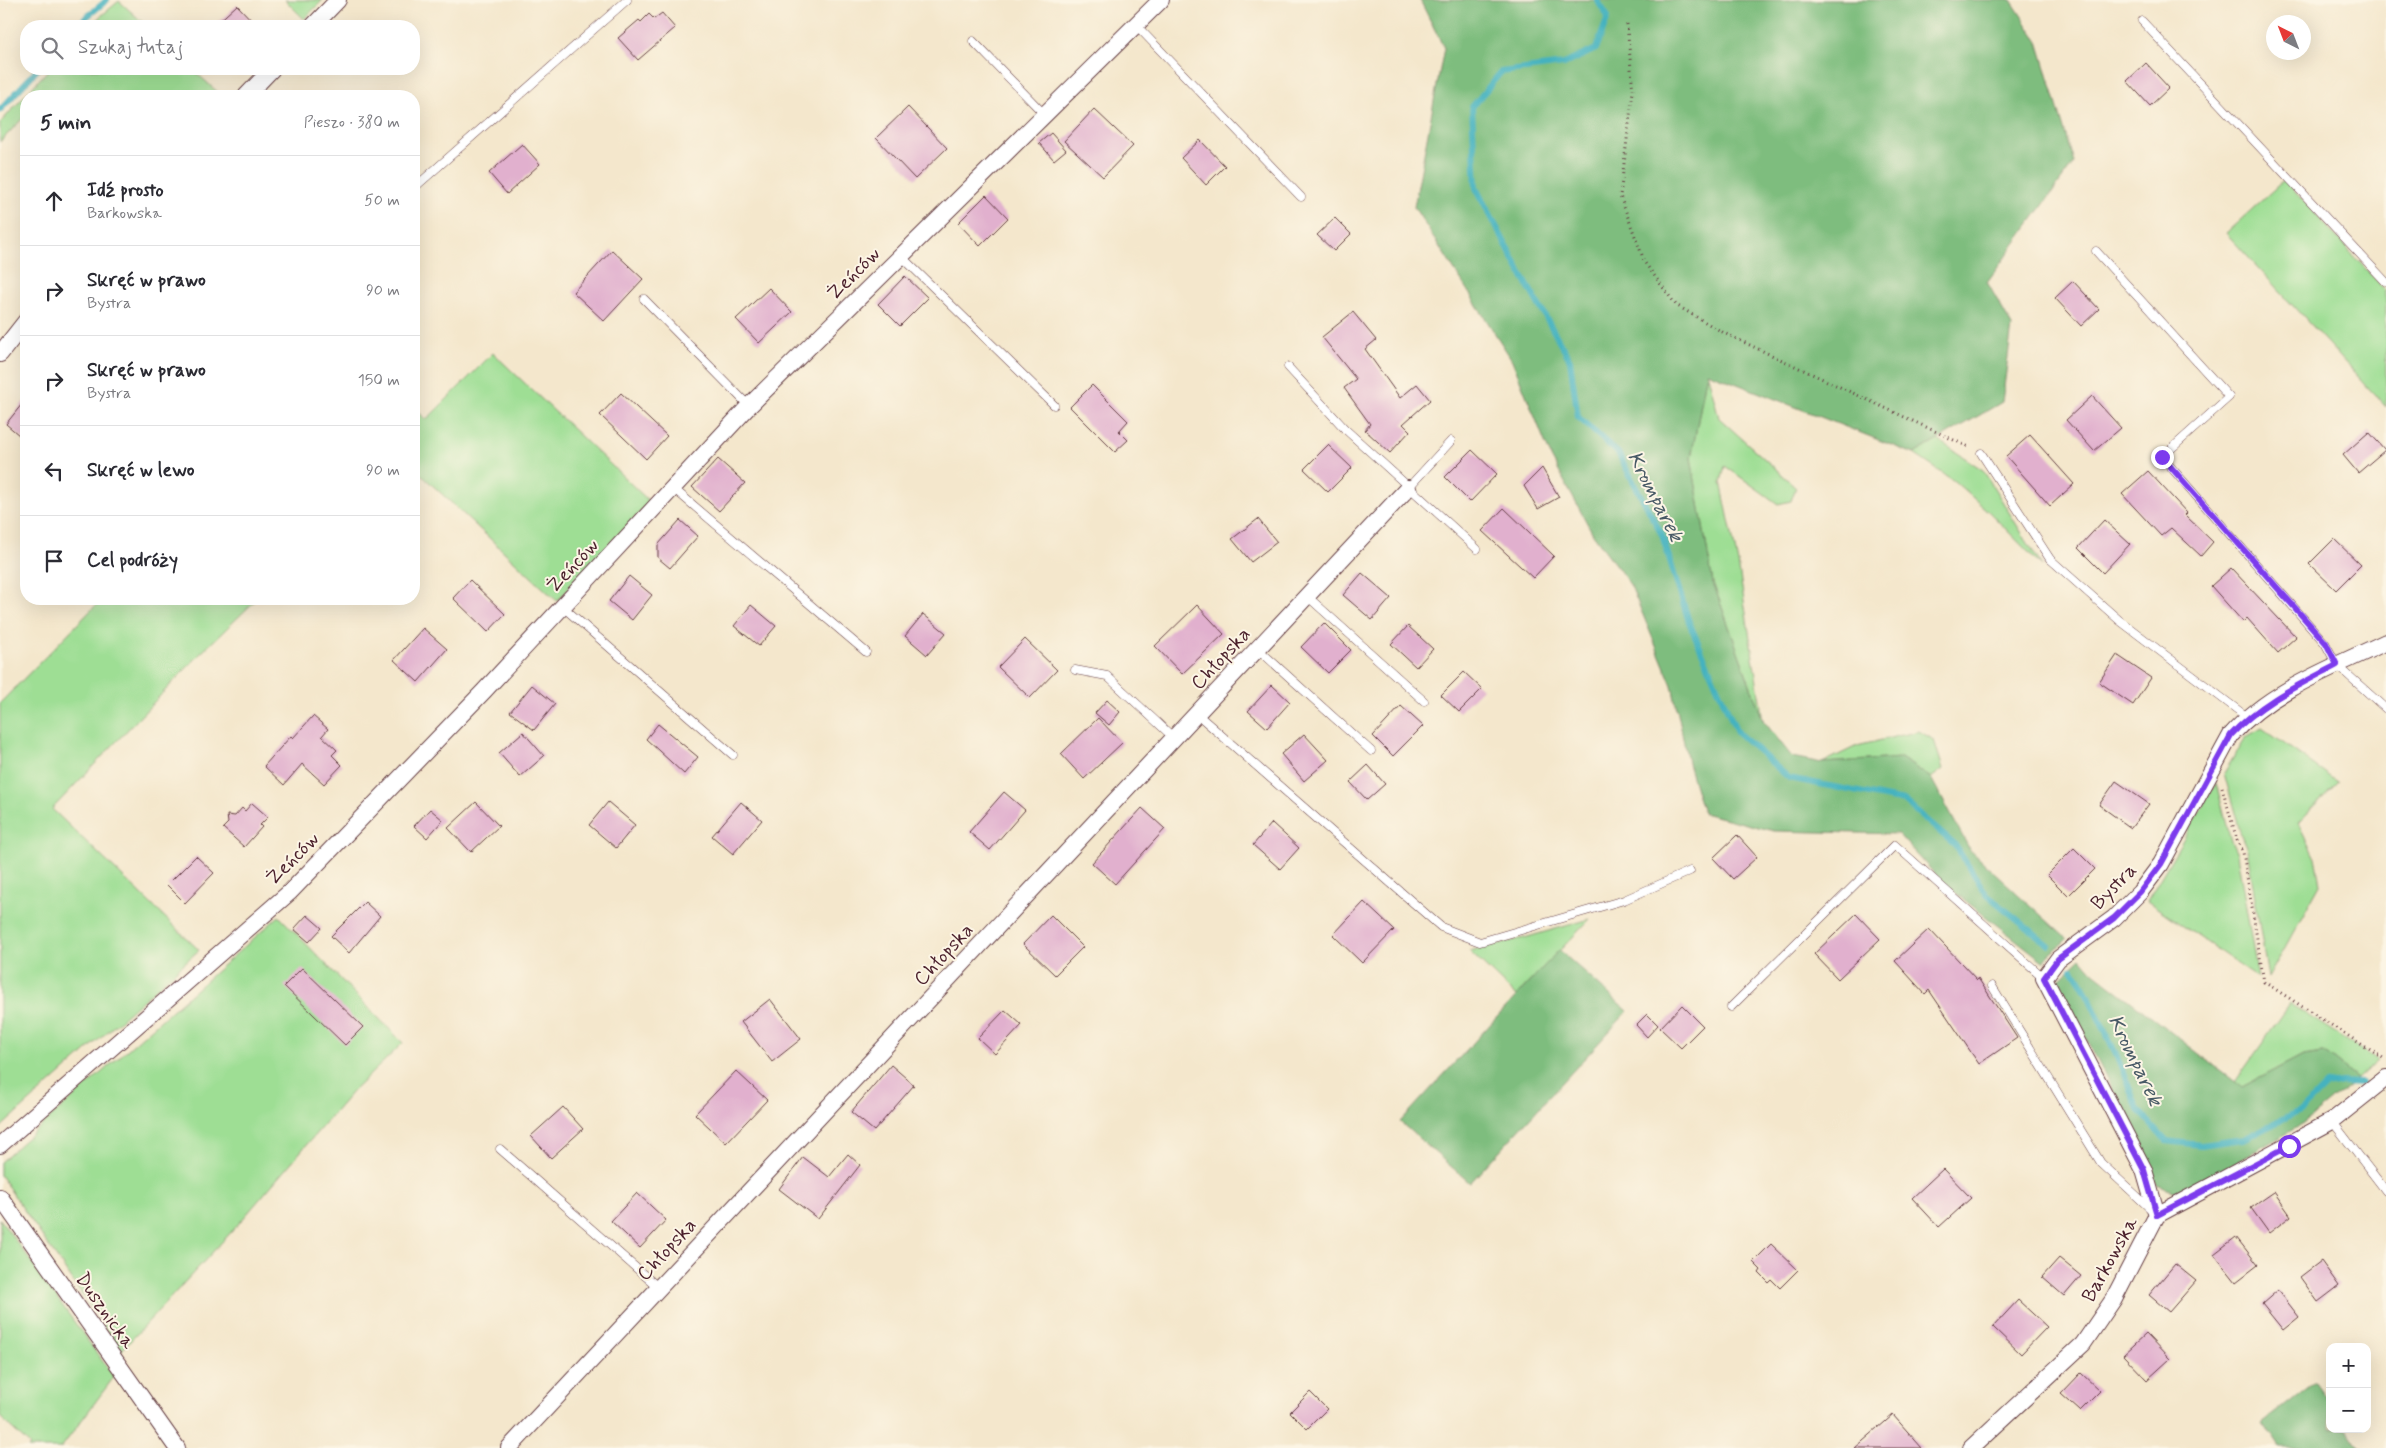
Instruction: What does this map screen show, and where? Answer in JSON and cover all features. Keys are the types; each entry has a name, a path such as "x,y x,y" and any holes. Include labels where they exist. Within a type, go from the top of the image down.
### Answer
{"street":[{"path":"319,20 338,0"},
{"name":"Żeńców","path":"0,1145 290,892 484,691 749,406 1159,1"},
{"path":"252,90 266,75"},
{"path":"0,354 20,329"},
{"name":"Chłopska","path":"509,1448 1408,488"},
{"name":"Bystra","path":"2044,978 2058,959 2114,918 2140,892 2161,864 2231,735 2247,717 2268,702 2337,665 2386,642"},
{"path":"2044,978 2144,1170 2157,1215"},
{"name":"Barkowska","path":"1971,1448 2084,1344 2113,1300 2157,1215 2332,1121 2386,1078"},
{"name":"Dusznicka","path":"0,1197 177,1448"}],"lane":[{"path":"420,183 627,0"},
{"path":"2142,21 2386,282"},
{"path":"1136,25 1301,197"},
{"path":"973,41 1045,115"},
{"path":"2096,251 2228,397 2162,457 2326,643 2337,665 2386,709"},
{"path":"901,256 1054,405"},
{"path":"644,299 749,406"},
{"path":"1288,367 1345,429 1477,549"},
{"path":"1408,488 1451,441"},
{"path":"1981,453 2050,558 2119,620 2247,717"},
{"path":"673,488 866,652"},
{"path":"1307,596 1424,701"},
{"path":"562,606 733,755"},
{"path":"1258,649 1371,751"},
{"path":"1075,670 1107,676 1174,738"},
{"path":"1197,714 1441,927 1480,942 1624,900 1690,871"},
{"path":"1731,1007 1895,845 2044,978"},
{"path":"1992,986 2101,1162 2157,1215"},
{"path":"2332,1121 2386,1191"},
{"path":"500,1149 659,1288"}],"path":[{"path":"1627,24 1633,91 1620,196 1645,263 1676,306 1732,337 1981,453"},
{"path":"2212,771 2222,786 2237,840 2243,852 2264,982 2386,1060"}],"green space":[{"path":"285,0 323,0 304,19"},
{"path":"1420,0 2011,0 2038,41 2074,163 1987,282 2012,326 2002,402 1914,454 1707,372 1691,458 1713,583 1763,720 1792,757 1822,763 1901,758 1931,778 1970,850 2067,939 2043,961 1944,884 1898,834 1774,831 1703,813 1689,767 1672,685 1631,586 1593,534 1551,457 1512,360 1414,207 1444,48"},
{"path":"119,1 140,20 96,20"},
{"path":"44,75 199,75 215,90 51,90 30,90"},
{"path":"20,101 20,121 0,142 0,123"},
{"path":"2284,180 2386,291 2386,407 2226,233"},
{"path":"493,353 650,502 557,601 420,474 420,414 426,420"},
{"path":"1707,371 1719,418 1796,487 1791,501 1778,504 1725,466 1721,482 1738,563 1763,720 1713,583 1691,458"},
{"path":"1938,440 1983,470 2042,566 1989,512 1954,481 1914,454"},
{"path":"96,605 251,605 199,655 52,809 199,950 0,1128 0,703"},
{"path":"2262,728 2338,782 2298,823 2315,857 2320,884 2268,978 2247,849 2241,835 2224,773 2246,737"},
{"path":"1919,731 1934,740 1943,769 1931,778 1901,758 1822,763 1857,746"},
{"path":"2216,783 2231,841 2237,854 2258,978 2147,901"},
{"path":"279,916 403,1043 352,1092 234,1229 121,1351 0,1175 0,1162"},
{"path":"1590,919 1516,996 1469,951 1524,938"},
{"path":"1559,950 1628,1011 1470,1183 1400,1122"},
{"path":"2081,958 2093,972 2242,1087 2303,1055 2325,1052 2357,1079 2303,1124 2181,1193 2156,1185 2142,1145 2056,982"},
{"path":"2290,1004 2378,1060 2357,1079 2325,1052 2303,1055 2242,1087 2235,1082"},
{"path":"0,1219 114,1377 61,1448 28,1448 30,1445 0,1417"},
{"path":"2315,1382 2326,1397 2326,1433 2351,1433 2361,1448 2280,1448 2263,1423"}],"building":[{"path":"237,5 251,20 221,20"},
{"path":"662,13 675,28 638,60 618,38 649,14 654,19"},
{"path":"2146,63 2169,88 2150,106 2127,81"},
{"path":"908,107 947,148 915,179 876,138"},
{"path":"1094,109 1133,146 1103,177 1064,141"},
{"path":"1051,133 1066,150 1054,160 1039,143"},
{"path":"1200,140 1225,166 1206,185 1181,158"},
{"path":"522,144 540,164 507,194 489,173"},
{"path":"986,195 1008,218 980,246 958,223"},
{"path":"1335,218 1351,234 1334,251 1317,235"},
{"path":"612,250 643,279 604,321 573,292"},
{"path":"905,276 928,298 900,326 878,304"},
{"path":"2073,281 2099,309 2081,326 2055,298"},
{"path":"769,288 792,312 759,343 736,319"},
{"path":"1353,312 1376,340 1365,349 1400,398 1417,384 1430,400 1403,424 1410,431 1390,453 1365,430 1370,424 1344,388 1356,379 1322,337"},
{"path":"1092,385 1128,421 1119,431 1128,440 1115,452 1070,407"},
{"path":"621,393 667,436 646,459 600,415"},
{"path":"2092,396 2121,428 2094,451 2066,420"},
{"path":"20,406 20,436 6,424"},
{"path":"2369,432 2385,450 2358,473 2343,455"},
{"path":"2030,435 2074,484 2050,506 2006,456"},
{"path":"1328,445 1352,468 1328,492 1304,469"},
{"path":"1472,450 1497,474 1470,502 1445,477"},
{"path":"718,459 745,483 719,511 692,487"},
{"path":"1542,468 1559,497 1538,509 1524,486"},
{"path":"2148,471 2187,513 2185,515 2213,542 2201,556 2171,528 2161,536 2122,494"},
{"path":"1504,508 1554,556 1533,578 1482,531"},
{"path":"1258,519 1277,542 1251,562 1232,539"},
{"path":"680,520 698,536 670,568 658,558 658,545"},
{"path":"2104,520 2130,544 2103,573 2078,548"},
{"path":"2334,539 2361,565 2336,590 2309,564"},
{"path":"2231,568 2296,637 2278,653 2247,618 2243,622 2211,586"},
{"path":"1362,573 1391,598 1372,620 1343,595"},
{"path":"629,576 652,595 632,620 609,601"},
{"path":"470,580 505,614 488,632 453,598"},
{"path":"751,605 776,626 759,646 734,626"},
{"path":"1197,605 1224,634 1182,674 1155,646"},
{"path":"923,614 946,633 927,655 905,636"},
{"path":"1324,623 1351,650 1328,673 1301,647"},
{"path":"1408,626 1433,649 1416,667 1391,644"},
{"path":"423,628 447,649 418,682 394,660"},
{"path":"1025,639 1057,670 1030,698 998,667"},
{"path":"2117,655 2151,678 2133,705 2099,682"},
{"path":"1464,672 1482,689 1459,712 1441,695"},
{"path":"532,685 555,704 534,730 510,712"},
{"path":"1272,685 1290,702 1267,728 1248,711"},
{"path":"1107,700 1120,712 1109,725 1095,713"},
{"path":"1401,706 1423,726 1393,756 1373,736"},
{"path":"313,716 328,729 322,736 337,750 332,755 342,765 324,784 302,764 284,785 264,766 291,736 293,738"},
{"path":"1098,718 1122,743 1084,779 1061,754"},
{"path":"658,724 698,757 684,774 646,739"},
{"path":"523,732 544,756 520,777 499,753"},
{"path":"1304,734 1328,760 1304,781 1281,754"},
{"path":"1368,765 1385,784 1367,800 1350,782"},
{"path":"2116,781 2149,804 2131,828 2099,805"},
{"path":"1004,792 1025,810 990,850 969,832"},
{"path":"476,802 499,826 471,852 448,828"},
{"path":"608,802 635,825 616,848 589,825"},
{"path":"741,802 762,820 733,854 712,836"},
{"path":"252,803 268,817 260,825 262,827 244,847 223,828 228,823 227,815 235,816 242,808 245,811"},
{"path":"1142,808 1165,829 1115,884 1092,863"},
{"path":"430,809 443,820 427,838 414,826"},
{"path":"1272,823 1299,848 1280,869 1253,845"},
{"path":"1737,835 1757,857 1733,879 1713,858"},
{"path":"2074,848 2095,869 2068,896 2047,875"},
{"path":"196,856 214,873 185,903 167,885"},
{"path":"365,902 380,916 349,953 331,936"},
{"path":"1364,902 1394,930 1362,963 1333,935"},
{"path":"1856,914 1880,939 1838,979 1814,954"},
{"path":"307,915 322,928 309,942 294,929"},
{"path":"1051,915 1083,947 1055,975 1023,944"},
{"path":"1929,929 1977,980 1978,978 2017,1038 1979,1064 1929,990 1925,994 1895,961"},
{"path":"302,968 363,1027 345,1045 284,986"},
{"path":"770,999 801,1039 772,1062 741,1022"},
{"path":"1682,1005 1703,1026 1681,1048 1660,1028"},
{"path":"1005,1010 1022,1025 995,1054 978,1038"},
{"path":"1647,1014 1658,1025 1647,1037 1636,1025"},
{"path":"891,1065 914,1085 874,1131 851,1112"},
{"path":"736,1071 767,1100 726,1143 695,1114"},
{"path":"563,1107 583,1129 551,1158 531,1136"},
{"path":"848,1154 860,1165 818,1219 779,1189 803,1157 829,1177"},
{"path":"1943,1169 1971,1198 1939,1227 1912,1198"},
{"path":"2274,1192 2291,1216 2269,1233 2251,1208"},
{"path":"637,1193 666,1220 640,1248 611,1221"},
{"path":"2236,1237 2258,1265 2236,1282 2214,1254"},
{"path":"1771,1244 1798,1270 1780,1288 1772,1280 1769,1283 1759,1273 1761,1270 1753,1262"},
{"path":"2059,1258 2081,1276 2064,1296 2042,1277"},
{"path":"2321,1261 2339,1286 2318,1302 2300,1277"},
{"path":"2175,1264 2196,1281 2169,1312 2149,1295"},
{"path":"2278,1290 2299,1317 2283,1330 2262,1304"},
{"path":"2018,1300 2047,1327 2021,1354 1993,1327"},
{"path":"2146,1334 2170,1359 2147,1380 2123,1355"},
{"path":"2081,1373 2100,1391 2080,1411 2061,1394"},
{"path":"1310,1392 1327,1409 1307,1429 1290,1412"},
{"path":"1893,1415 1922,1448 1855,1448"}],"waterway":[{"path":"83,20 107,0"},
{"name":"Kromparek","path":"1597,0 1608,17 1596,49 1564,64 1501,72 1472,107 1476,188 1524,279 1570,360 1578,417 1618,453 1662,535 1689,622 1737,732 1789,778 1904,801 1955,845 1987,895 2049,945"},
{"path":"0,110 32,75"},
{"name":"Kromparek","path":"2072,969 2079,977 2116,1054 2138,1110 2166,1141 2201,1145 2243,1139 2301,1110 2326,1085 2341,1082 2362,1083"}],"route":[{"path":"2162,457 2326,643 2337,665 2268,702 2247,717 2231,735 2161,864 2140,892 2114,918 2058,959 2044,978 2144,1170 2157,1215 2289,1146"}]}
